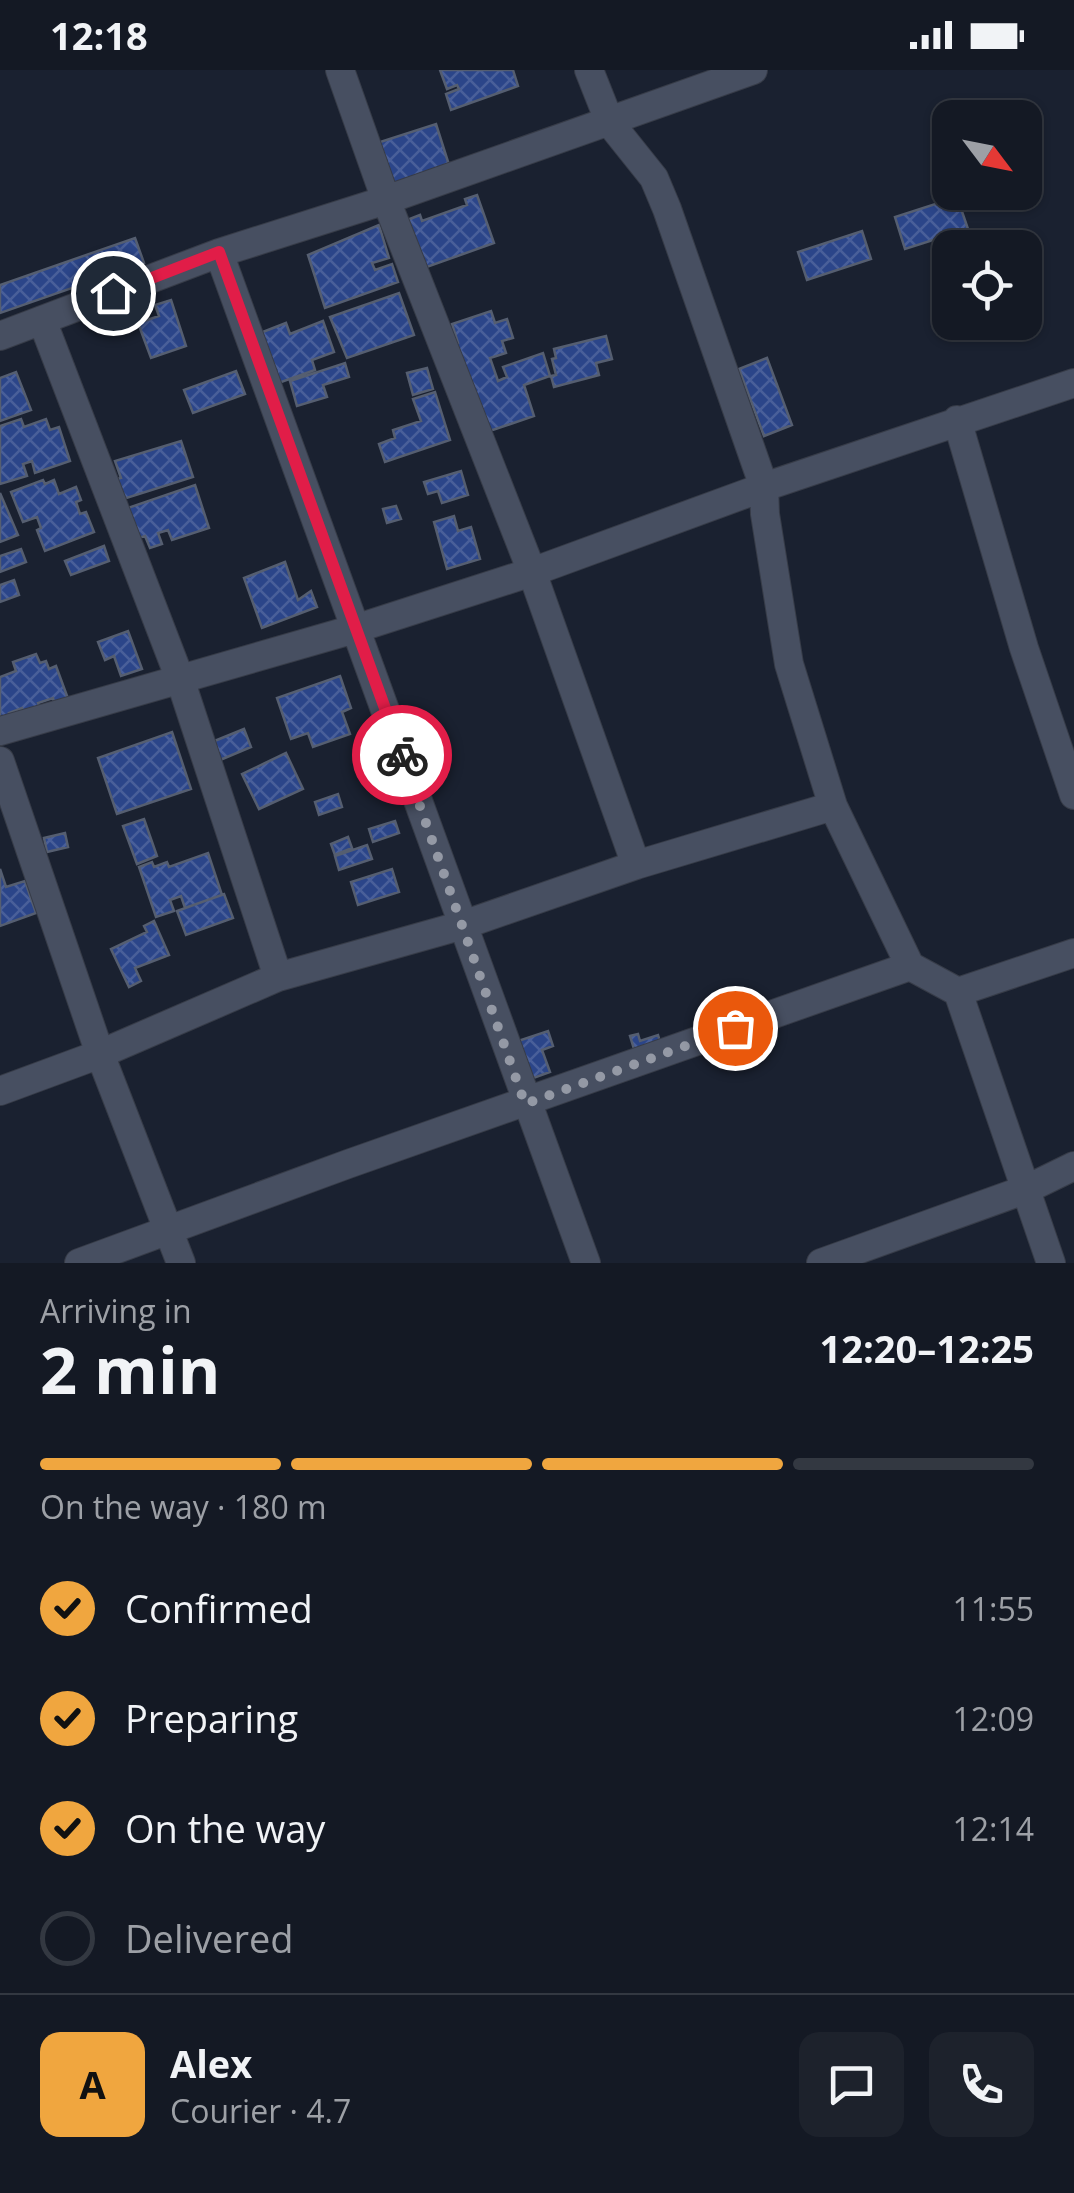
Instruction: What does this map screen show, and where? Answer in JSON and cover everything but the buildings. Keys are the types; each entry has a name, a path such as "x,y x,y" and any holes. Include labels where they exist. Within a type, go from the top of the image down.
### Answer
{"street":[{"path":"340,70 386,200 532,572 636,865"},
{"path":"589,70 610,122 654,178 764,487 764,514 789,664 833,806 910,966 958,992 1051,1263"},
{"path":"0,336 219,252 386,200 753,70"},
{"path":"219,252 358,628 525,1104 586,1263"},
{"path":"42,320 180,679 278,977"},
{"path":"0,731 358,628 532,572 956,420 1074,383"},
{"path":"956,420 1024,648 1074,795"},
{"path":"0,761 100,1054 180,1263"},
{"path":"0,1090 100,1054 278,977 463,925 636,865 833,806"},
{"path":"958,992 1074,953"},
{"path":"79,1263 910,966"},
{"path":"821,1263 1027,1189 1074,1166"}],"way so far":[{"path":"402,755 525,1104 735,1028"}],"route":[{"path":"113,293 219,252 402,755"}]}
